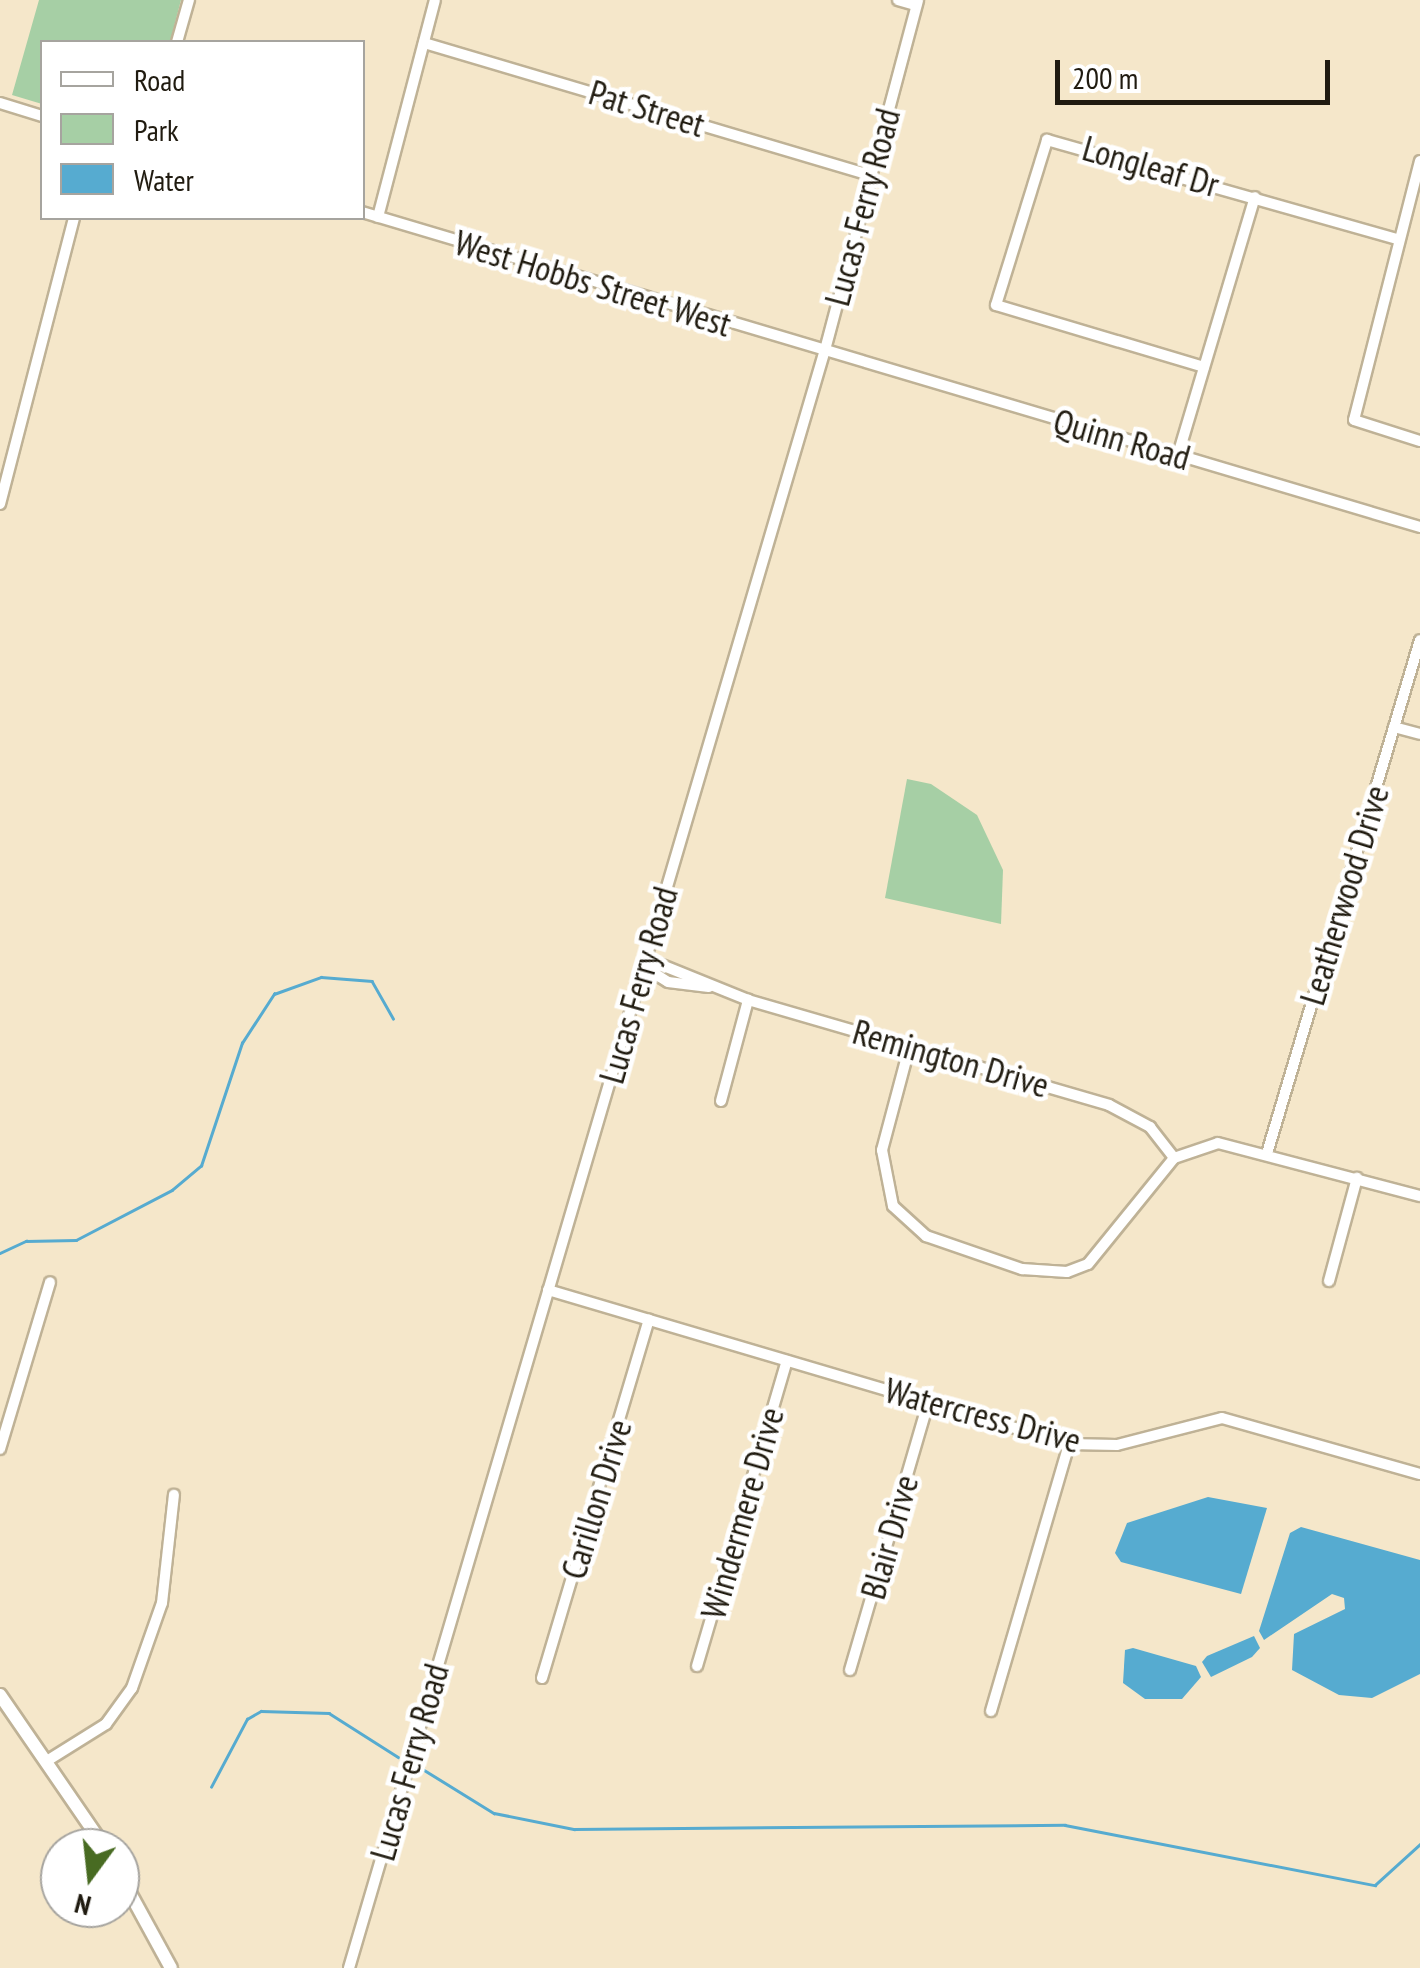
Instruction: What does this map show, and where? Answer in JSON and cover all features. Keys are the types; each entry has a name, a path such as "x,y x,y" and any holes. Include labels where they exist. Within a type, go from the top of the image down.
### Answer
{"main road":[{"path":"0,1695 50,1759 93,1828"},
{"path":"140,1911 171,1968"}],"street":[{"path":"178,40 189,0"},
{"path":"378,217 435,0"},
{"path":"898,0 917,3"},
{"name":"Lucas Ferry Road","path":"349,1968 825,350 917,3"},
{"name":"Pat Street","path":"424,43 870,175"},
{"path":"0,103 40,115"},
{"name":"Longleaf Dr","path":"1204,367 996,304 1040,147 1061,140 1398,239"},
{"path":"1420,160 1354,420 1420,440"},
{"path":"1178,456 1255,197"},
{"name":"West Hobbs Street West","path":"365,213 825,350"},
{"path":"0,504 73,220"},
{"name":"Quinn Road","path":"825,350 1420,527"},
{"name":"Leatherwood Drive","path":"1268,1150 1420,640"},
{"path":"1394,726 1420,734"},
{"name":"Remington Drive","path":"644,967 668,982 710,987 1120,1110 1150,1128 1174,1158"},
{"path":"721,1100 748,1000"},
{"path":"910,1046 882,1150 884,1184 908,1224 947,1246 1044,1273 1078,1269 1106,1250 1174,1158 1229,1142 1420,1196"},
{"path":"1329,1281 1357,1178"},
{"path":"0,1450 50,1282"},
{"name":"Watercress Drive","path":"548,1290 1069,1444 1116,1445 1222,1418 1420,1474"},
{"name":"Carillon Drive","path":"542,1678 649,1320"},
{"name":"Windermere Drive","path":"697,1666 787,1360"},
{"name":"Blair Drive","path":"850,1670 928,1403"},
{"path":"992,1711 1069,1444"},
{"path":"50,1759 106,1724 132,1688 162,1603 174,1495"}],"green space":[{"path":"39,0 181,0 171,40 40,40 40,103 12,95"},
{"path":"907,779 931,784 977,815 1003,870 1001,924 885,898"}],"water":[{"path":"1208,1497 1267,1508 1241,1594 1121,1562 1115,1553 1127,1523"},
{"path":"1301,1527 1420,1560 1420,1674 1372,1698 1339,1695 1292,1670 1294,1634 1345,1609 1344,1598 1332,1594 1264,1640 1259,1631 1290,1533"},
{"path":"1254,1636 1260,1648 1252,1657 1211,1677 1202,1662 1207,1656"},
{"path":"1133,1648 1196,1666 1201,1677 1182,1699 1145,1699 1123,1683 1125,1650"}],"waterway":[{"path":"0,1253 26,1241 76,1240 172,1190 201,1166 242,1043 274,994 321,977 372,981 393,1018"},
{"path":"211,1787 247,1719 261,1711 329,1713 398,1757"},
{"path":"421,1768 494,1813 574,1829 1065,1825 1375,1885 1420,1844"}]}
